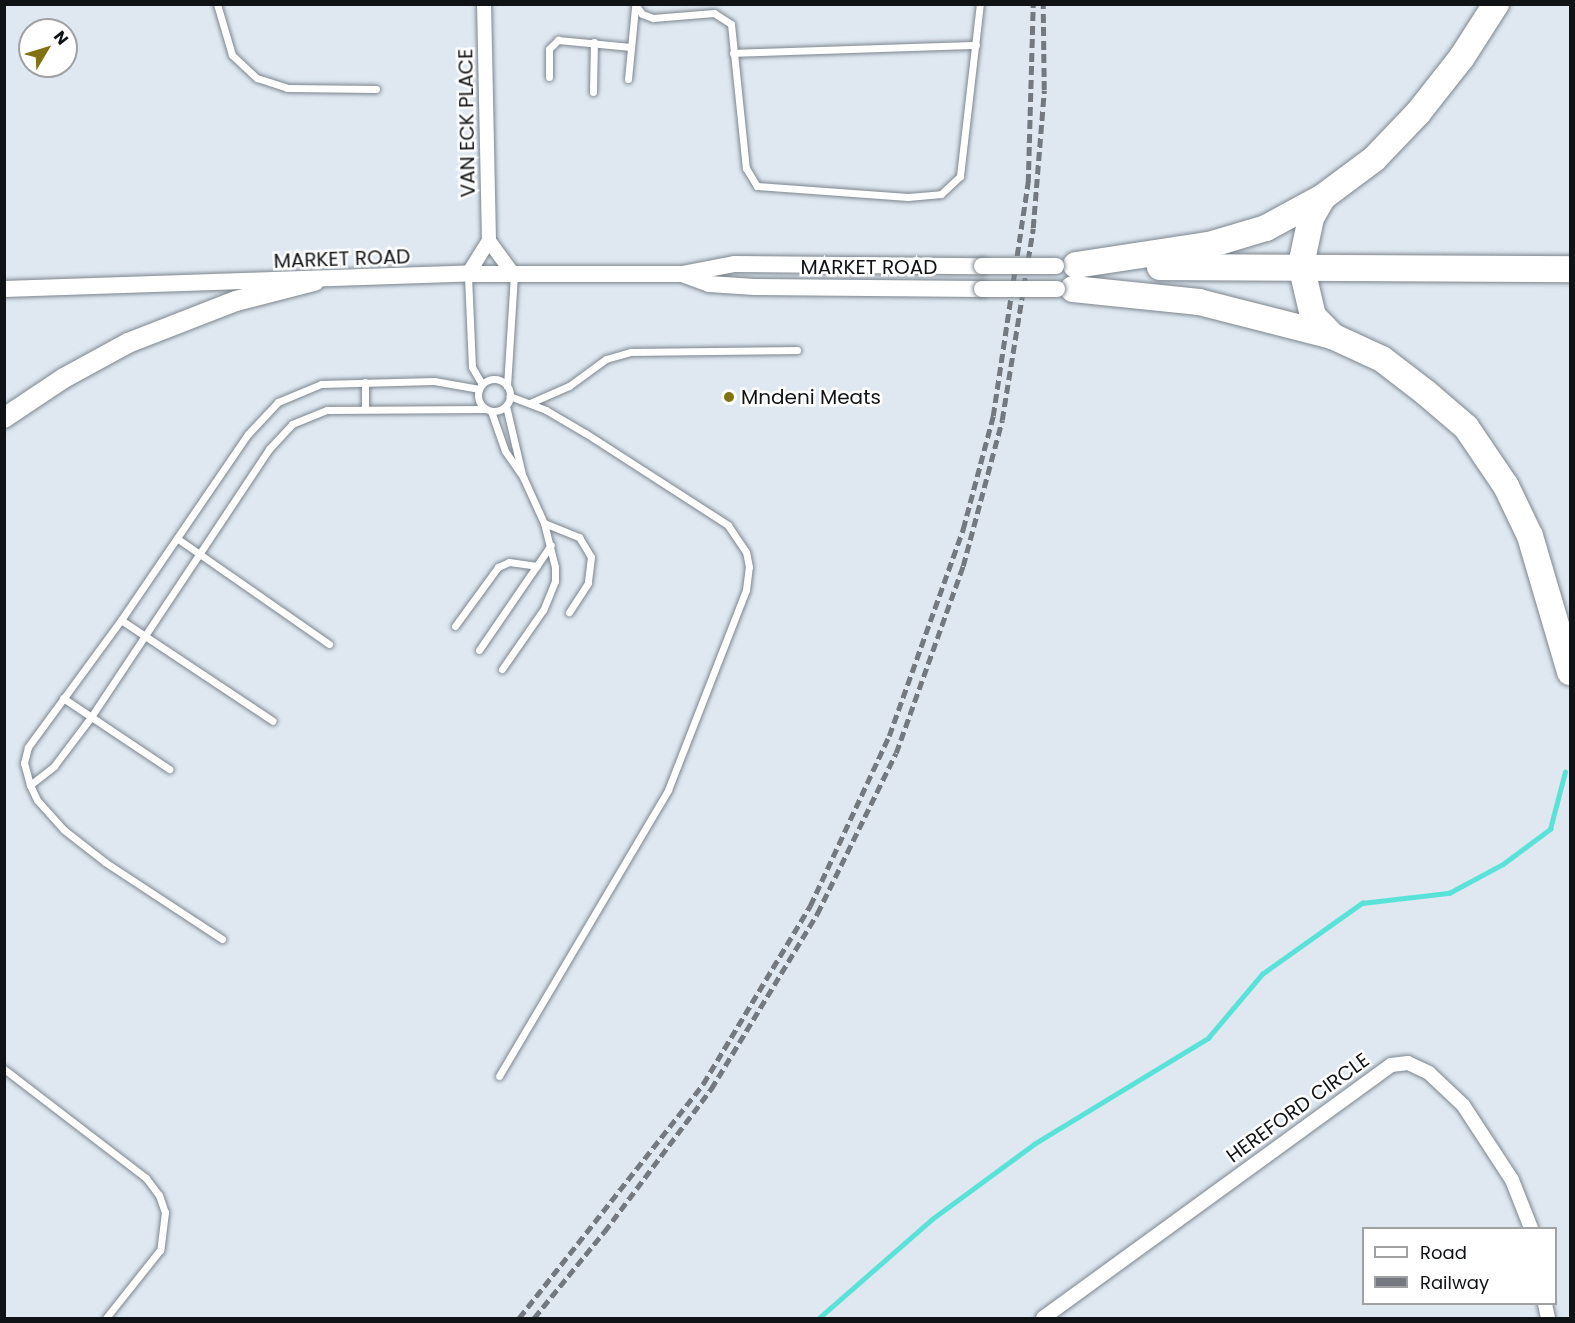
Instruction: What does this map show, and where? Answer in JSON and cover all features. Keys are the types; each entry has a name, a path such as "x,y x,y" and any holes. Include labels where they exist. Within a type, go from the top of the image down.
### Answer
{"highway":[{"path":"1065,277 1209,245 1266,228 1323,197 1374,159 1418,113 1462,57 1496,4"},
{"path":"1323,197 1311,218 1301,273 1313,316 1332,336"},
{"path":"1301,273 1378,269 1568,275"},
{"path":"1065,277 1301,273 1568,275"},
{"path":"1065,277 1199,302 1332,336 1382,359 1466,427 1506,486 1530,536 1570,672"}],"main road":[{"path":"4,418 64,378 128,343 236,301 314,282"}],"street":[{"name":"VAN ECK PLACE","path":"484,4 489,241"},
{"path":"468,274 489,241 514,275"},
{"name":"MARKET ROAD","path":"4,289 314,282 468,274 682,273 735,264 982,266 1065,277"},
{"name":"MARKET ROAD","path":"682,273 709,284 755,287 982,289 1065,277"},
{"name":"HEREFORD CIRCLE","path":"1043,1318 1391,1065 1408,1063 1429,1073 1463,1105 1512,1180 1531,1227"}],"lane":[{"path":"217,4 232,55 257,78 287,88 376,88"},
{"path":"635,6 642,15 652,18 714,13 724,17 731,24 746,168 757,186 909,197 941,194 960,176 980,4"},
{"path":"628,79 635,6"},
{"path":"549,77 552,44 569,39 631,46"},
{"path":"593,92 594,42"},
{"path":"734,53 976,45"},
{"path":"468,274 472,367 480,387 479,400 488,410 505,452 522,477 544,523 551,546 555,581 543,609 502,669"},
{"path":"514,275 507,386 510,396 506,406 522,477"},
{"path":"530,403 569,386 606,359 631,352 797,350"},
{"path":"222,939 105,862 64,830 37,800 30,785 24,763 28,747 122,620 248,434 278,402 321,384 434,381 480,387 498,379 507,386"},
{"path":"365,382 365,408"},
{"path":"499,1076 668,790 746,590 749,567 746,552 728,525 530,403 510,396"},
{"path":"30,785 54,766 91,717 147,639 269,449 292,424 327,410 365,408 488,410 506,406"},
{"path":"544,523 579,537 591,557 588,584 569,612"},
{"path":"178,539 329,644"},
{"path":"479,650 551,546"},
{"path":"455,626 498,567 509,562 537,566"},
{"path":"122,620 147,639 273,721"},
{"path":"63,698 168,769"},
{"path":"4,1069 146,1178 159,1195 165,1212 160,1250 106,1318"}],"waterway":[{"path":"819,1318 932,1219 1034,1144 1208,1038 1262,974 1362,903 1449,893 1503,864 1550,829 1565,772"}],"railway":[{"path":"519,1318 703,1084 810,906 889,736 963,529 993,416 1028,183 1033,4"},
{"path":"534,1318 604,1232 711,1089 817,914 896,753 963,566 1002,420 1033,228 1044,90 1043,4"}],"place":[{"name":"Mndeni Meats","path":"729,397"}]}
